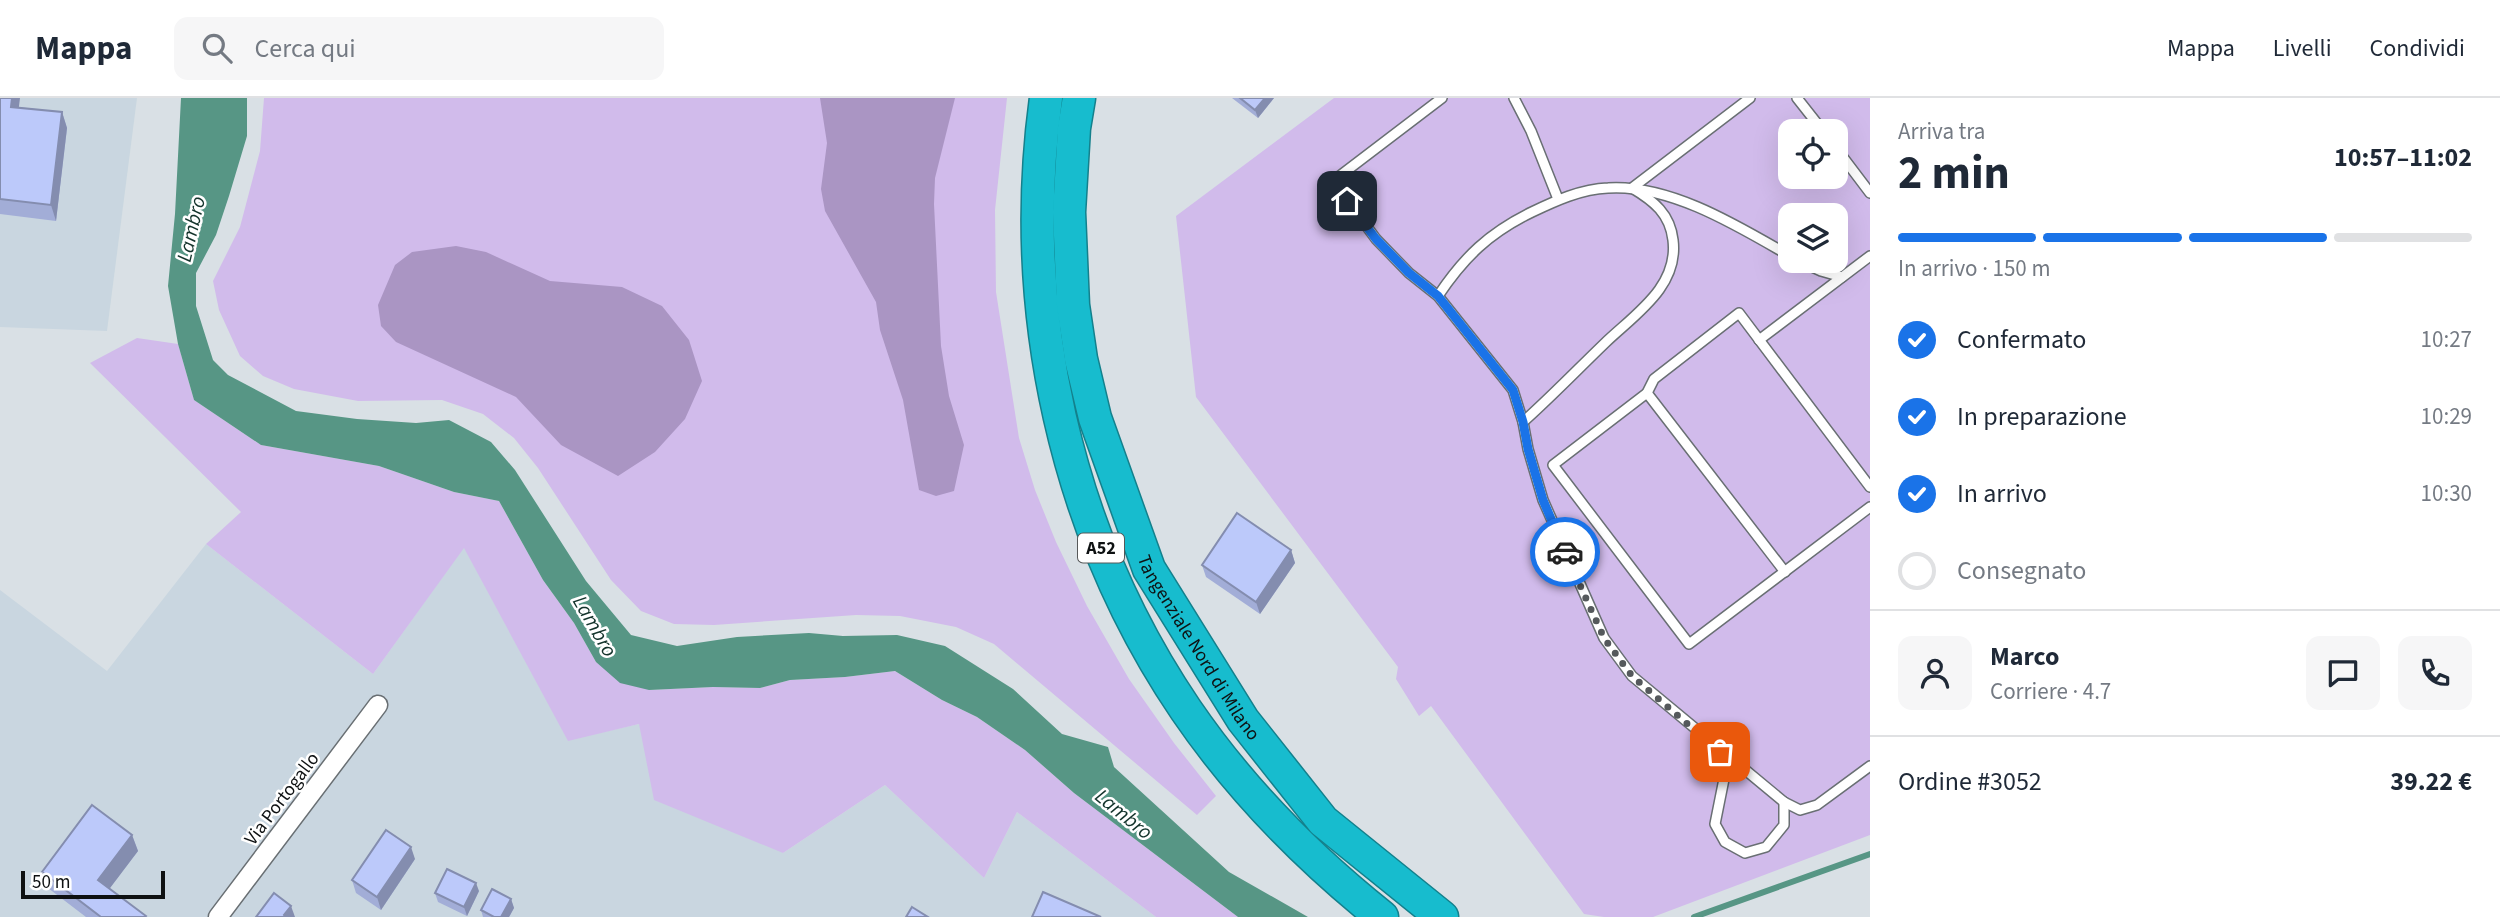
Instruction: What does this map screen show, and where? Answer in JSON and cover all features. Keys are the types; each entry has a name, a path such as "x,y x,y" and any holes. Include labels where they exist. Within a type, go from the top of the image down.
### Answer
{"highway":[{"name":"Tangenziale Nord di Milano","path":"1046,98 1038,174 1041,305 1049,367 1061,421 1096,539 1132,617 1186,710 1289,835 1334,878 1382,917"},
{"name":"Tangenziale Nord di Milano","path":"1079,98 1074,128 1069,212 1073,305 1081,359 1095,418 1149,569 1243,720 1323,821 1442,917"},
{"path":"1073,305 1079,210 1091,98"}],"street":[{"name":"Via Portogallo","path":"218,917 378,705"}],"lane":[{"path":"1442,98 1333,181 1376,239 1409,273 1438,296 1513,390 1543,500 1604,638 1632,676 1720,752 1784,802 1800,810 1817,805 1870,766"},
{"path":"1514,98 1531,131 1558,199"},
{"path":"1632,188 1750,98"},
{"path":"1797,98 1814,119"},
{"path":"1848,164 1870,192"},
{"path":"1438,296 1458,266 1509,223 1558,199 1605,188 1632,188 1678,200 1736,225 1778,249"},
{"path":"1523,422 1651,301 1669,275 1675,254 1672,231 1663,212 1652,200 1632,188"},
{"path":"1759,340 1870,256"},
{"path":"1828,273 1842,277"},
{"path":"1870,487 1739,313 1654,379 1647,393 1553,465 1689,644 1870,507"},
{"path":"1647,393 1785,572"},
{"path":"1720,752 1725,774 1715,824 1725,842 1745,853 1766,846 1784,825 1784,802"}],"shaded area":[{"path":"0,98 137,98 107,331 0,327"},
{"path":"264,98 1007,98 995,210 996,292 1019,438 1035,490 1056,542 1087,606 1129,679 1216,796 1197,815 994,644 956,627 900,616 856,615 714,625 674,624 641,611 611,580 538,468 514,438 483,414 442,400 358,401 294,389 263,376 240,356 219,310 213,281 240,227 260,151"},
{"path":"820,98 955,98 935,178 934,204 941,346 949,396 964,445 954,491 936,496 919,490 903,400 880,330 876,302 825,211 821,189 827,143"},
{"path":"1334,98 1870,98 1870,835 1653,917 1604,917 1584,914 1431,706 1419,716 1396,679 1398,667 1196,397 1176,216"},
{"path":"456,246 486,252 550,281 622,287 662,306 689,340 702,381 685,419 655,452 618,476 561,445 516,397 396,342 381,326 378,305 395,265 412,252"},
{"path":"137,338 178,344 194,400 261,445 379,466 454,492 499,501 543,580 574,623 596,662 650,690 760,688 790,680 895,671 942,700 977,717 1025,750 1074,793 1238,917 1156,917 1017,812 984,878 885,785 783,853 654,800 639,724 568,741 464,548 373,674 206,544 241,512 90,363"},
{"path":"206,544 373,674 464,547 568,740 639,724 783,853 885,785 984,878 1017,812 1156,917 0,917 0,590 107,671"}],"water":[{"name":"Lambro","path":"181,98 247,98 247,136 216,235 196,273 196,306 213,360 228,375 296,411 416,423 449,420 491,442 515,470 586,581 631,635 677,646 737,637 809,633 843,636 897,635 945,646 1013,689 1062,734 1108,747 1114,767 1229,872 1308,917 1238,917 1074,793 1025,750 977,717 942,700 895,671 790,680 760,688 649,690 620,683 596,662 574,623 543,580 499,501 454,492 379,466 261,445 194,400 178,344 168,286"}],"building":[{"path":"0,98 12,98 11,107 62,112 51,205 0,199"},
{"path":"1240,98 1265,98 1255,110"},
{"path":"1237,513 1291,550 1256,602 1202,565"},
{"path":"92,805 132,835 98,880 145,917 101,917 42,872"},
{"path":"386,830 411,847 377,897 352,880"},
{"path":"447,869 476,883 464,907 435,893"},
{"path":"492,889 511,899 501,917 494,917 481,910"},
{"path":"1043,892 1101,917 1032,917"},
{"path":"274,893 291,906 284,915 286,917 256,917"},
{"path":"912,907 928,917 906,917"}],"waterway":[{"path":"1694,917 1870,854"}],"way so far":[{"path":"1565,552 1604,638 1632,676 1720,752"}],"route":[{"path":"1347,201 1376,239 1409,273 1438,296 1513,390 1543,500 1565,552"}]}
